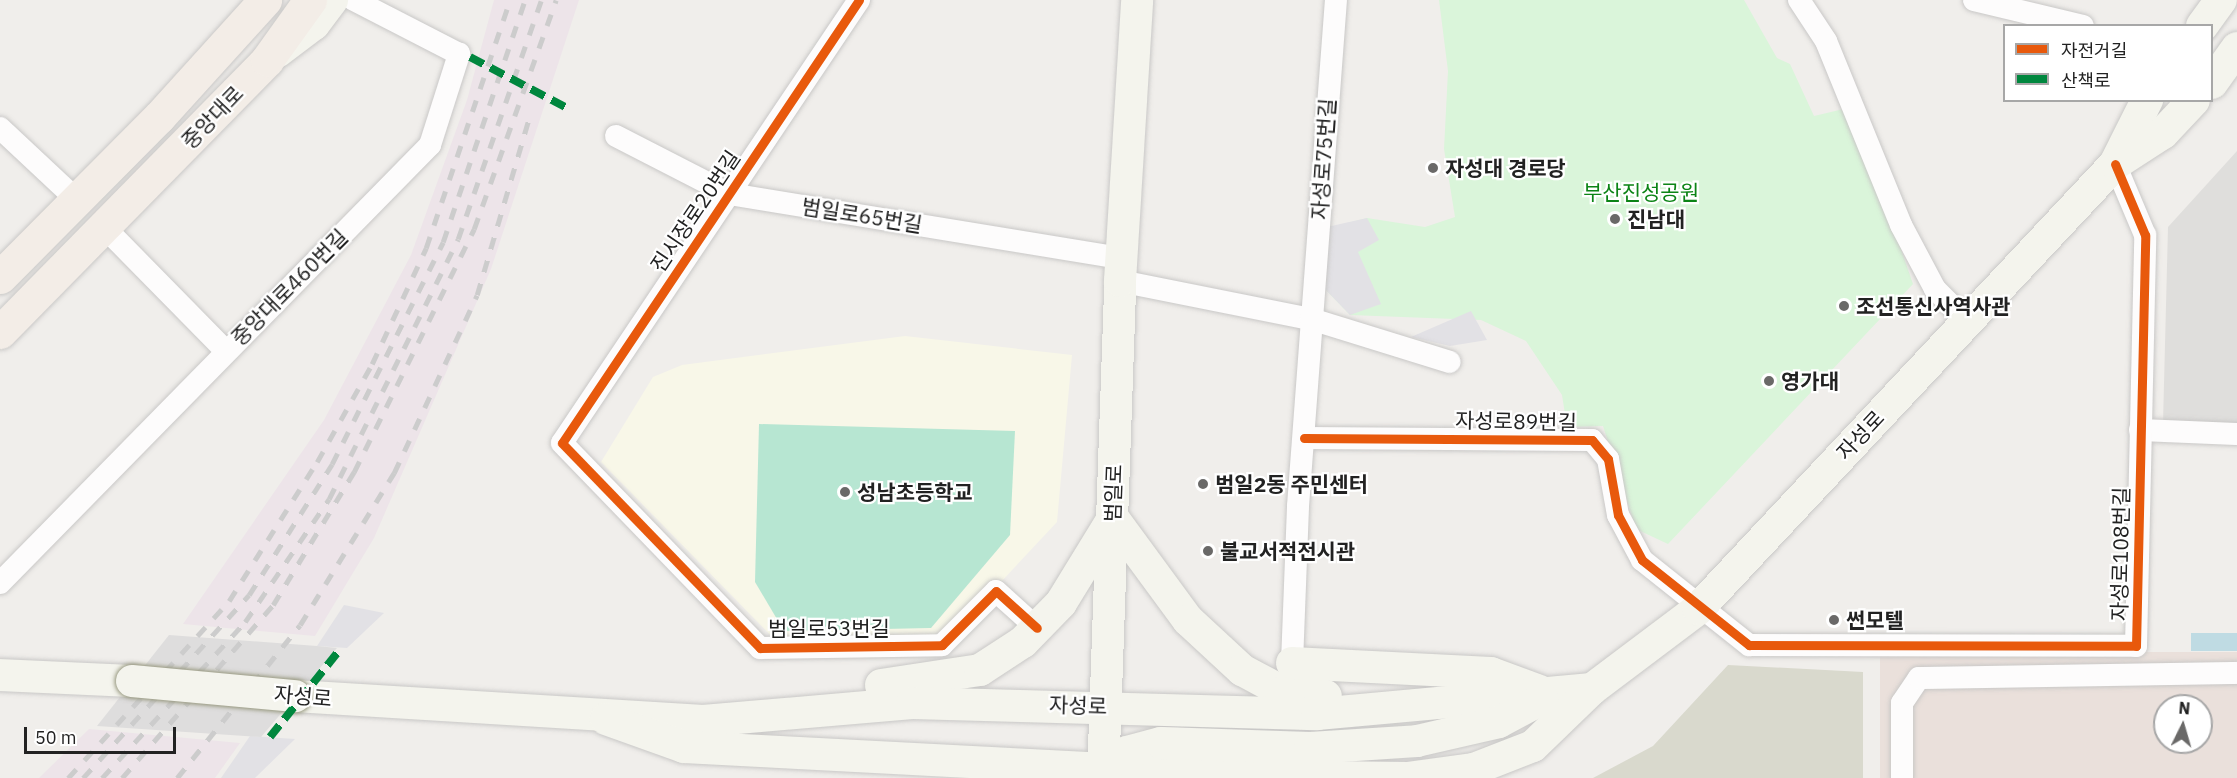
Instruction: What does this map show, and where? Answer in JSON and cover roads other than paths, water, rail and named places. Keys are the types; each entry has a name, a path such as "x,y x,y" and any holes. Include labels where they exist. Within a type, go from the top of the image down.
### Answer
{"main road":[{"name":"중앙대로","path":"0,277 265,0"},
{"name":"중앙대로","path":"0,332 267,60 310,0"},
{"path":"267,60 314,24 332,0"},
{"name":"범일로","path":"1103,772 1120,269 1137,0"},
{"name":"자성로","path":"2115,165 2146,102"},
{"name":"자성로","path":"606,719 684,747 816,757 977,758 1103,772 1351,778 1474,769 1533,746 1592,690 1698,609 1966,320 2115,165 2163,134 2192,102"},
{"path":"703,720 783,699 980,670 1037,628 1061,603 1113,518 1188,620 1242,670 1284,692 1400,709"},
{"path":"1292,663 1491,673 1550,695"},
{"name":"자성로","path":"0,675 132,681 295,696 606,719 703,720 912,703 1104,706 1317,714 1400,709 1592,690"},
{"name":"자성로","path":"1103,772 1127,752 1161,743 1310,748 1417,741 1499,722 1550,695"},
{"path":"816,757 885,778"}],"street":[{"name":"중앙대로460번길","path":"0,583 430,145 459,54 354,0"},
{"name":"진시장로20번길","path":"562,443 859,0"},
{"name":"자성로75번길","path":"1292,663 1311,319 1336,0"},
{"path":"1799,0 1826,41 1901,225 1935,289 1966,320"},
{"path":"1974,0 2075,24"},
{"path":"0,128 76,200"},
{"name":"범일로65번길","path":"616,136 729,194 1120,269"},
{"name":"자성로108번길","path":"1698,609 1749,645 2136,646 2145,234 2115,165"},
{"path":"105,227 226,351"},
{"path":"1120,269 1311,319 1450,362"},
{"path":"2140,430 2237,434"},
{"name":"자성로89번길","path":"1304,438 1592,440 1608,459 1618,515 1642,560 1698,609"},
{"name":"범일로53번길","path":"562,443 760,648 942,645 996,591 1037,628"},
{"path":"1902,778 1902,703 1919,678 2237,673"}],"water":[{"path":"2191,633 2237,633 2237,651 2191,651"}],"railway":[{"path":"68,778 229,601 317,462 372,364 426,248 510,0"},
{"path":"83,778 249,595 332,464 443,242 525,0"},
{"path":"102,778 245,622 329,499 458,239 541,0"},
{"path":"122,778 273,605 354,472 474,229 556,0"},
{"path":"177,778 300,625 394,473 477,295 529,118"}],"place":[{"name":"자성대 경로당","path":"1433,168"},
{"name":"진남대","path":"1615,219"},
{"name":"조선통신사역사관","path":"1844,306"},
{"name":"영가대","path":"1769,381"},
{"name":"범일2동 주민센터","path":"1203,484"},
{"name":"성남초등학교","path":"845,492"},
{"name":"불교서적전시관","path":"1208,551"},
{"name":"썬모텔","path":"1834,620"}],"park label":[{"name":"부산진성공원","path":"1641,192"}]}
